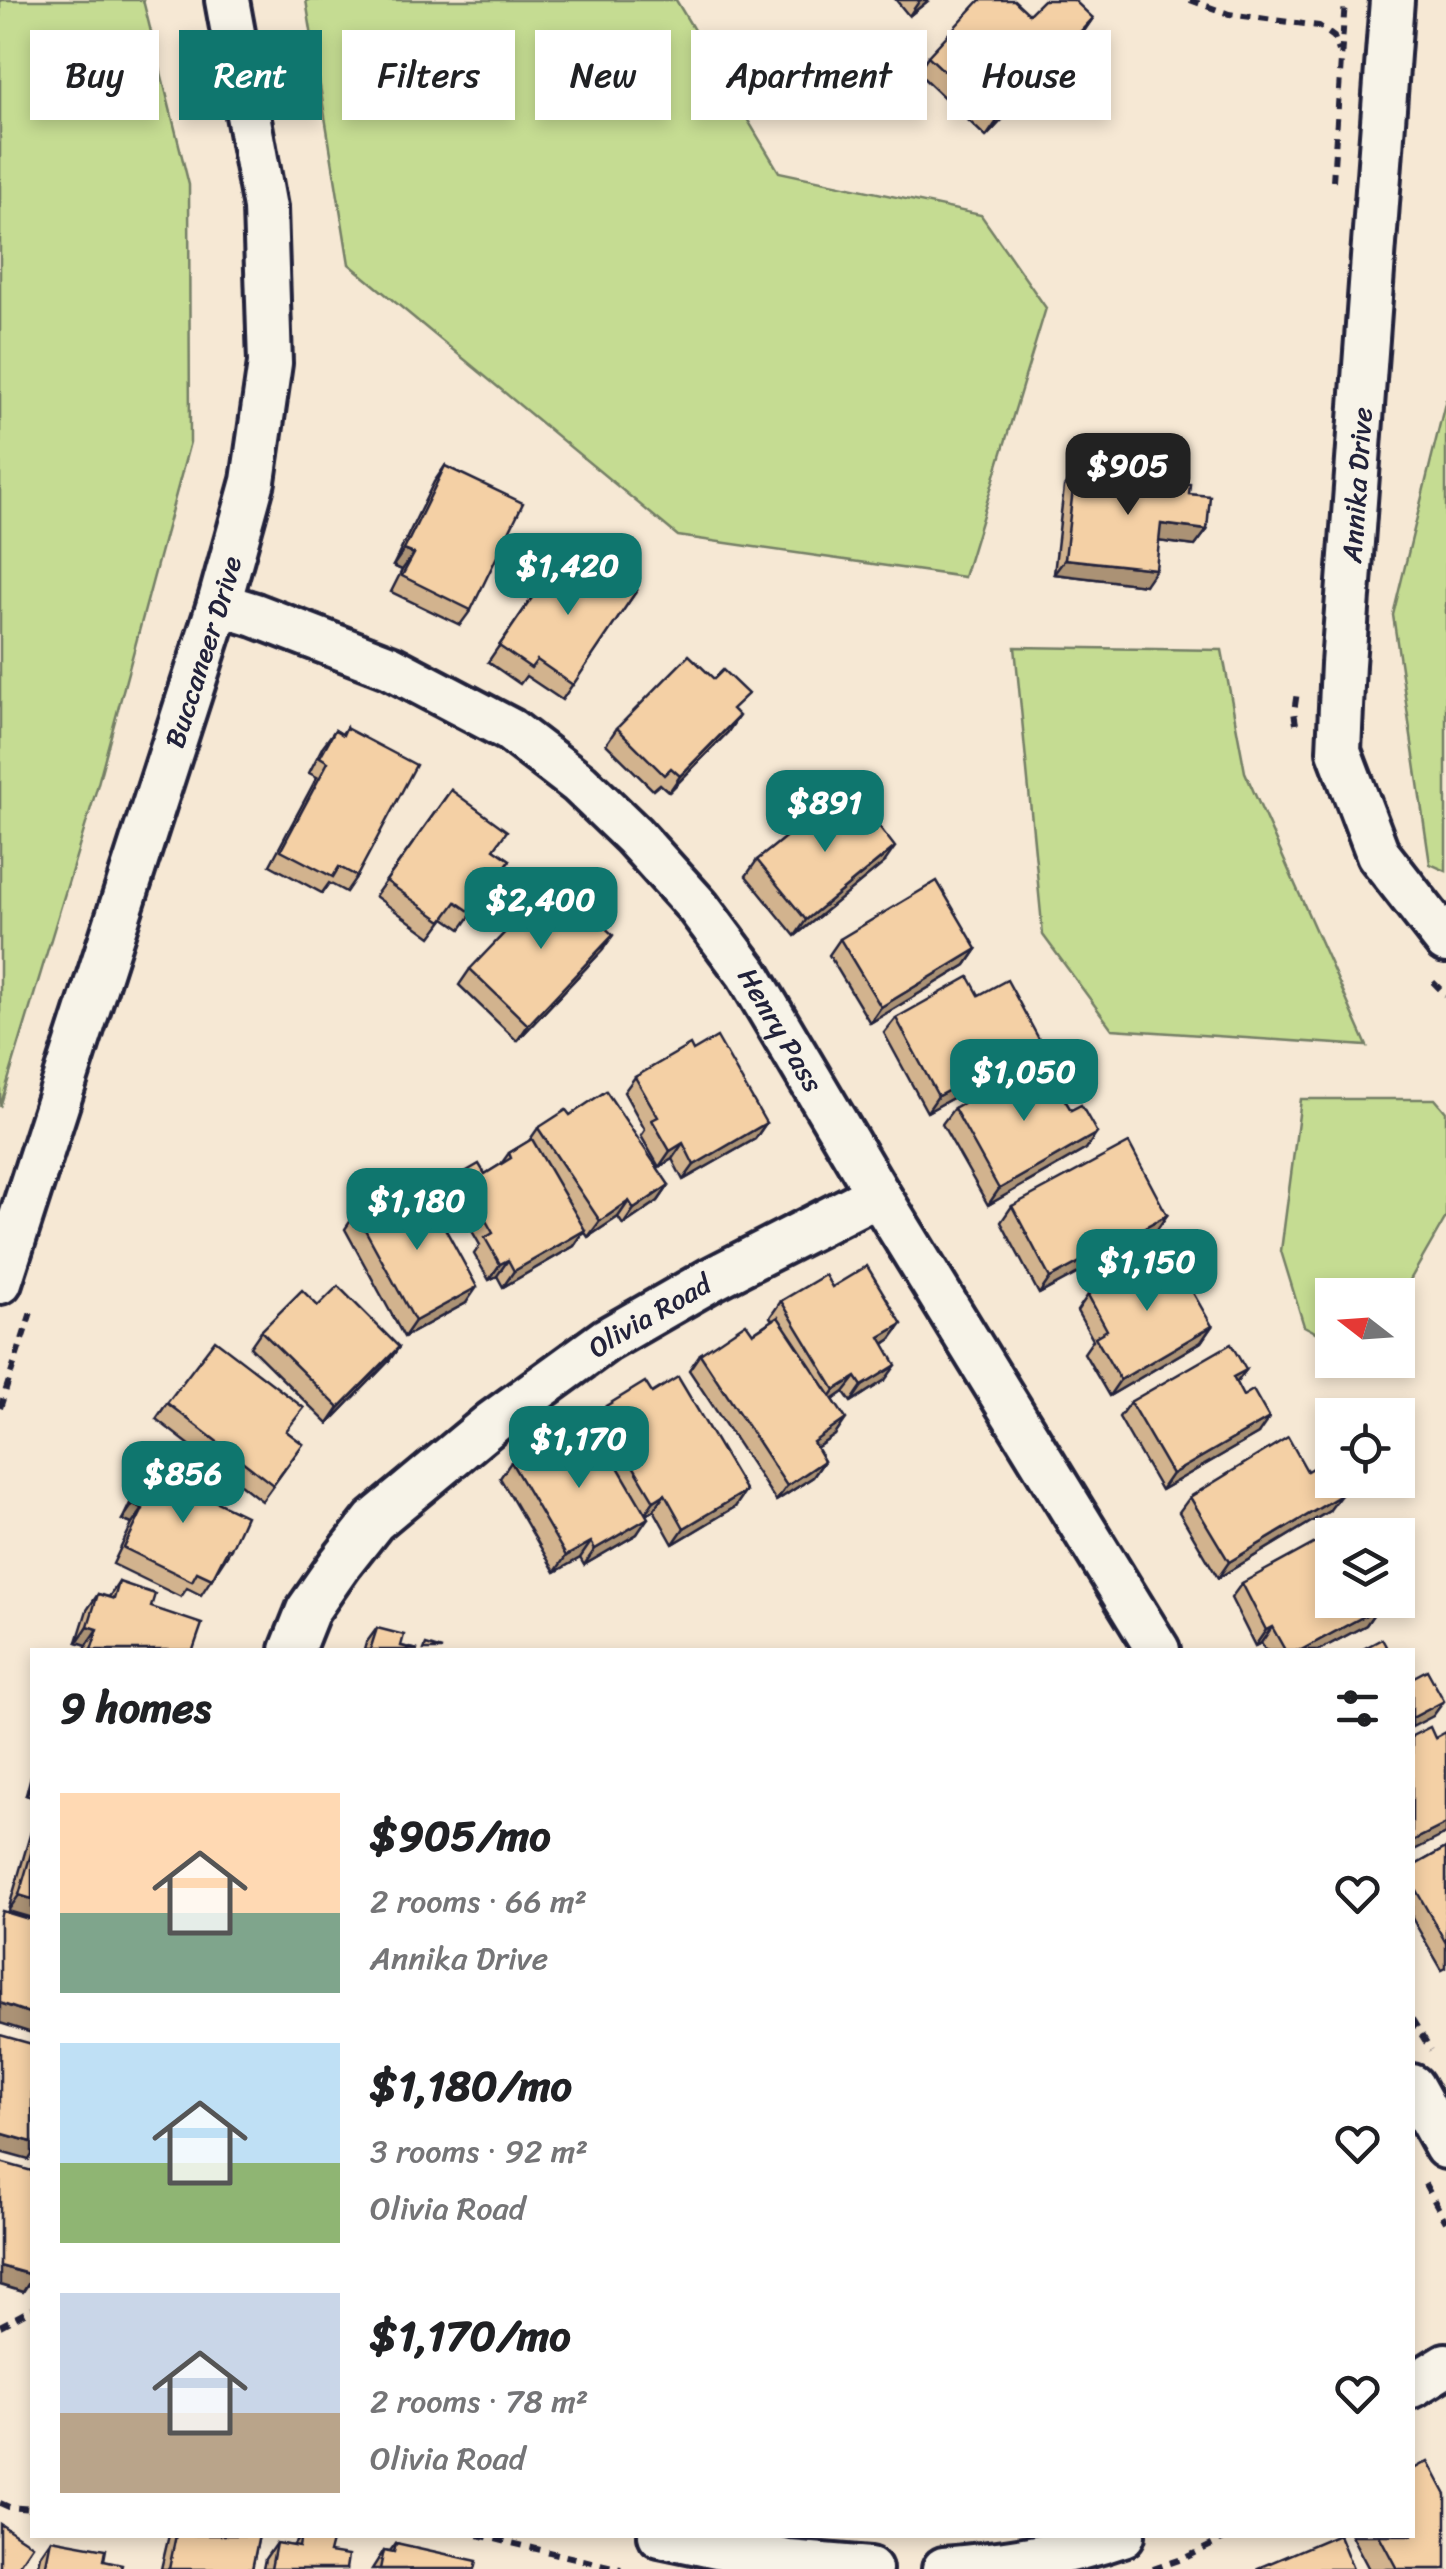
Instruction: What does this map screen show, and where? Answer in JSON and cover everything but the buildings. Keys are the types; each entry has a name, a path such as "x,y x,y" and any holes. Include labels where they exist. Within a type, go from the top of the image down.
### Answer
{"street":[{"name":"Buccaneer Drive","path":"0,1282 219,604 253,481 270,363 265,208 228,0"},
{"name":"Annika Drive","path":"1392,0 1339,751 1378,854 1446,941"},
{"name":"Henry Pass","path":"219,604 390,667 510,730 579,783 633,834 698,907 748,974 1157,1648"},
{"name":"Olivia Road","path":"293,1648 308,1610 374,1521 494,1422 606,1340 712,1279 878,1194"},
{"path":"1415,2096 1434,2161"},
{"path":"1415,2384 1446,2366"},
{"path":"674,2538 788,2562 870,2569"},
{"path":"944,2569 1052,2554 1113,2538"}],"path":[{"path":"1190,0 1229,14 1319,26 1334,38 1342,57"},
{"path":"1434,2161 1446,2222"},
{"path":"0,2326 30,2310"},
{"path":"0,2503 30,2508"},
{"path":"491,2538 621,2569"},
{"path":"1154,2569 1226,2538"}],"green space":[{"path":"0,0 143,0 150,30 30,30 30,120 159,120 159,64 189,185 190,442 96,791 0,1107"},
{"path":"306,0 676,0 694,30 691,120 748,120 779,172 981,215 1046,308 964,577 678,536 349,264 322,98 322,30 311,30"},
{"path":"1446,399 1446,871 1430,864 1393,615"},
{"path":"1015,647 1222,650 1245,772 1367,1046 1112,1029 1043,935"},
{"path":"1301,1099 1435,1099 1446,1112 1446,1217 1411,1278 1315,1278 1315,1332 1304,1326 1281,1251"}]}
